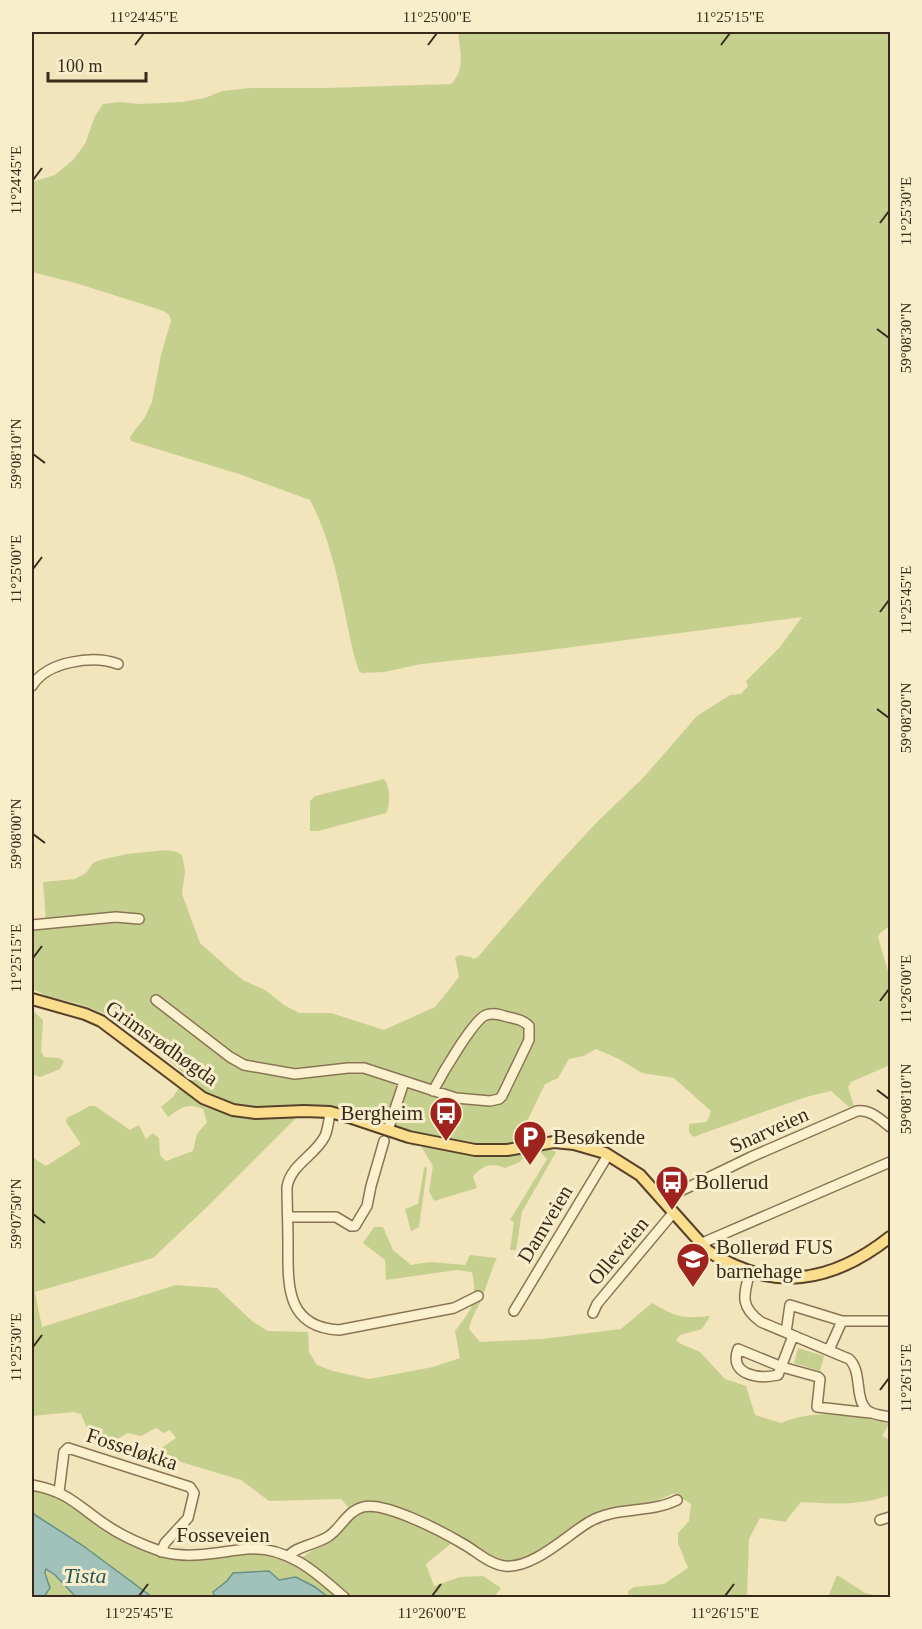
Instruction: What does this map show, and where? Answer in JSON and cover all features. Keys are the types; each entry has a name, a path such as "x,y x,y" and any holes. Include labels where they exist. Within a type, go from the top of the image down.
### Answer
{"main road":[{"name":"Grimsrødhøgda","path":"32,999 101,1021 184,1084 213,1103 233,1110 256,1113 330,1112 388,1130 475,1150 507,1150 554,1142 574,1144 608,1155 640,1175 700,1244 721,1259 750,1271 781,1277 819,1275 857,1261 891,1237"}],"street":[{"path":"32,686 35,680 56,667 77,661 103,660 118,664"},
{"path":"32,925 116,917 139,919"},
{"path":"156,1000 230,1057 244,1065 295,1074 360,1068 377,1071 404,1082 433,1091 469,1100 490,1101 499,1099 504,1093 529,1040 529,1026 519,1019 499,1015 488,1014 482,1017 433,1091"},
{"path":"388,1130 404,1082"},
{"name":"Snarveien","path":"662,1200 762,1152 857,1111 863,1110 871,1113 891,1127"},
{"path":"330,1112 326,1135 297,1167 288,1181 290,1292 300,1314 321,1328 346,1329 450,1309 478,1296"},
{"path":"288,1217 336,1216 351,1226 355,1226 367,1206 370,1186 384,1141"},
{"name":"Damveien","path":"514,1311 608,1155"},
{"path":"700,1244 891,1162"},
{"name":"Olleveien","path":"593,1313 597,1304 673,1213"},
{"path":"750,1271 744,1293 747,1310 761,1322 829,1350 854,1364 862,1403 870,1413"},
{"path":"891,1321 842,1321 790,1305 790,1334 782,1367 777,1376 743,1372 736,1366 735,1360 738,1349 782,1367 820,1377 817,1407 891,1417"},
{"path":"829,1350 842,1321"},
{"name":"Fosseløkka","path":"59,1492 64,1452 68,1448 190,1487 194,1493 188,1518 165,1543 161,1552"},
{"name":"Fosseveien","path":"32,1485 59,1492 120,1534 161,1552 205,1555 255,1549 289,1556 314,1570 345,1598"},
{"path":"289,1556 295,1550 314,1545 329,1536 354,1511 370,1506 402,1514 435,1529 495,1563 508,1567 528,1561 589,1522 608,1514 652,1508 677,1500"},
{"path":"880,1520 891,1517"}],"green space":[{"path":"458,32 890,32 890,926 878,937 890,978 890,1065 851,1082 848,1087 854,1106 849,1107 831,1091 806,1097 693,1137 689,1132 689,1124 707,1122 711,1111 674,1078 642,1073 596,1049 584,1056 569,1059 558,1078 545,1084 519,1138 507,1153 531,1151 533,1154 531,1157 505,1168 496,1165 484,1167 473,1176 477,1188 434,1201 429,1191 433,1166 421,1146 413,1146 335,1119 297,1117 153,1258 35,1292 42,1327 176,1285 217,1288 253,1322 268,1331 308,1332 309,1352 317,1365 333,1371 369,1379 433,1367 460,1358 455,1331 470,1310 474,1298 472,1272 457,1270 386,1280 385,1260 363,1243 374,1227 383,1227 393,1250 411,1265 430,1262 465,1265 470,1255 497,1258 469,1329 480,1342 542,1339 621,1329 652,1303 680,1316 710,1316 702,1329 680,1335 676,1340 700,1352 725,1379 746,1386 755,1415 781,1423 807,1416 835,1414 889,1424 882,1436 890,1440 890,1495 857,1503 801,1502 785,1522 760,1518 749,1539 747,1597 628,1597 628,1591 634,1587 664,1584 688,1568 678,1543 678,1533 689,1521 691,1504 674,1493 651,1504 613,1507 586,1519 536,1553 511,1561 502,1562 468,1541 452,1543 426,1564 434,1586 460,1577 483,1576 501,1588 494,1597 328,1597 315,1587 233,1573 213,1592 215,1597 152,1597 82,1545 32,1513 32,1488 46,1491 75,1506 118,1538 163,1557 184,1559 250,1552 295,1563 341,1529 348,1507 341,1499 269,1501 241,1480 161,1456 163,1447 176,1438 170,1430 164,1433 156,1428 141,1436 128,1433 112,1442 88,1431 81,1414 73,1412 32,1416 32,1157 46,1166 81,1144 66,1122 67,1118 90,1106 95,1106 130,1130 139,1125 146,1139 153,1133 159,1138 160,1155 166,1161 193,1151 197,1134 207,1122 203,1109 193,1106 180,1109 168,1117 161,1107 173,1097 187,1076 143,1038 99,1011 50,997 32,989 32,923 46,922 43,882 75,879 86,873 93,863 100,860 127,854 166,850 177,852 182,855 185,871 182,894 200,943 228,968 243,980 265,990 299,1013 331,1013 384,1030 435,1007 459,977 455,958 459,955 473,959 478,957 549,874 597,822 643,778 697,716 730,695 741,694 748,686 746,681 780,647 802,617 362,673 359,671 354,655 332,556 310,500 242,475 131,441 130,437 145,417 152,402 161,355 171,321 169,315 164,311 79,284 32,272 32,182 55,175 73,160 85,144 95,116 103,104 182,102 205,98 222,91 251,88 451,84 460,66"},
{"path":"384,779 388,786 389,796 386,813 318,831 310,831 310,801 315,796"},
{"path":"32,1010 43,1020 41,1051 44,1057 59,1058 64,1061 60,1069 40,1077 32,1074"},
{"path":"546,1148 556,1152 522,1212 516,1250 510,1250 514,1222 510,1220 547,1159 540,1152 540,1149"},
{"path":"426,1166 419,1227 411,1231 405,1209 418,1204"},
{"path":"798,1348 824,1356 820,1371 794,1363"},
{"path":"45,1568 76,1597 44,1598 50,1588"},
{"path":"837,1575 865,1593 878,1597 828,1597"}],"water":[{"name":"Tista","path":"32,1513 82,1545 152,1597 76,1597 46,1569 45,1573 50,1588 44,1597 32,1597"},
{"path":"269,1571 279,1580 296,1577 328,1597 215,1597 213,1592 233,1573"}],"place":[{"name":"Bergheim","path":"446,1142"},
{"name":"Besøkende","path":"530,1166"},
{"name":"Bollerud","path":"672,1211"},
{"name":"Bollerød FUS barnehage","path":"693,1288"}]}
